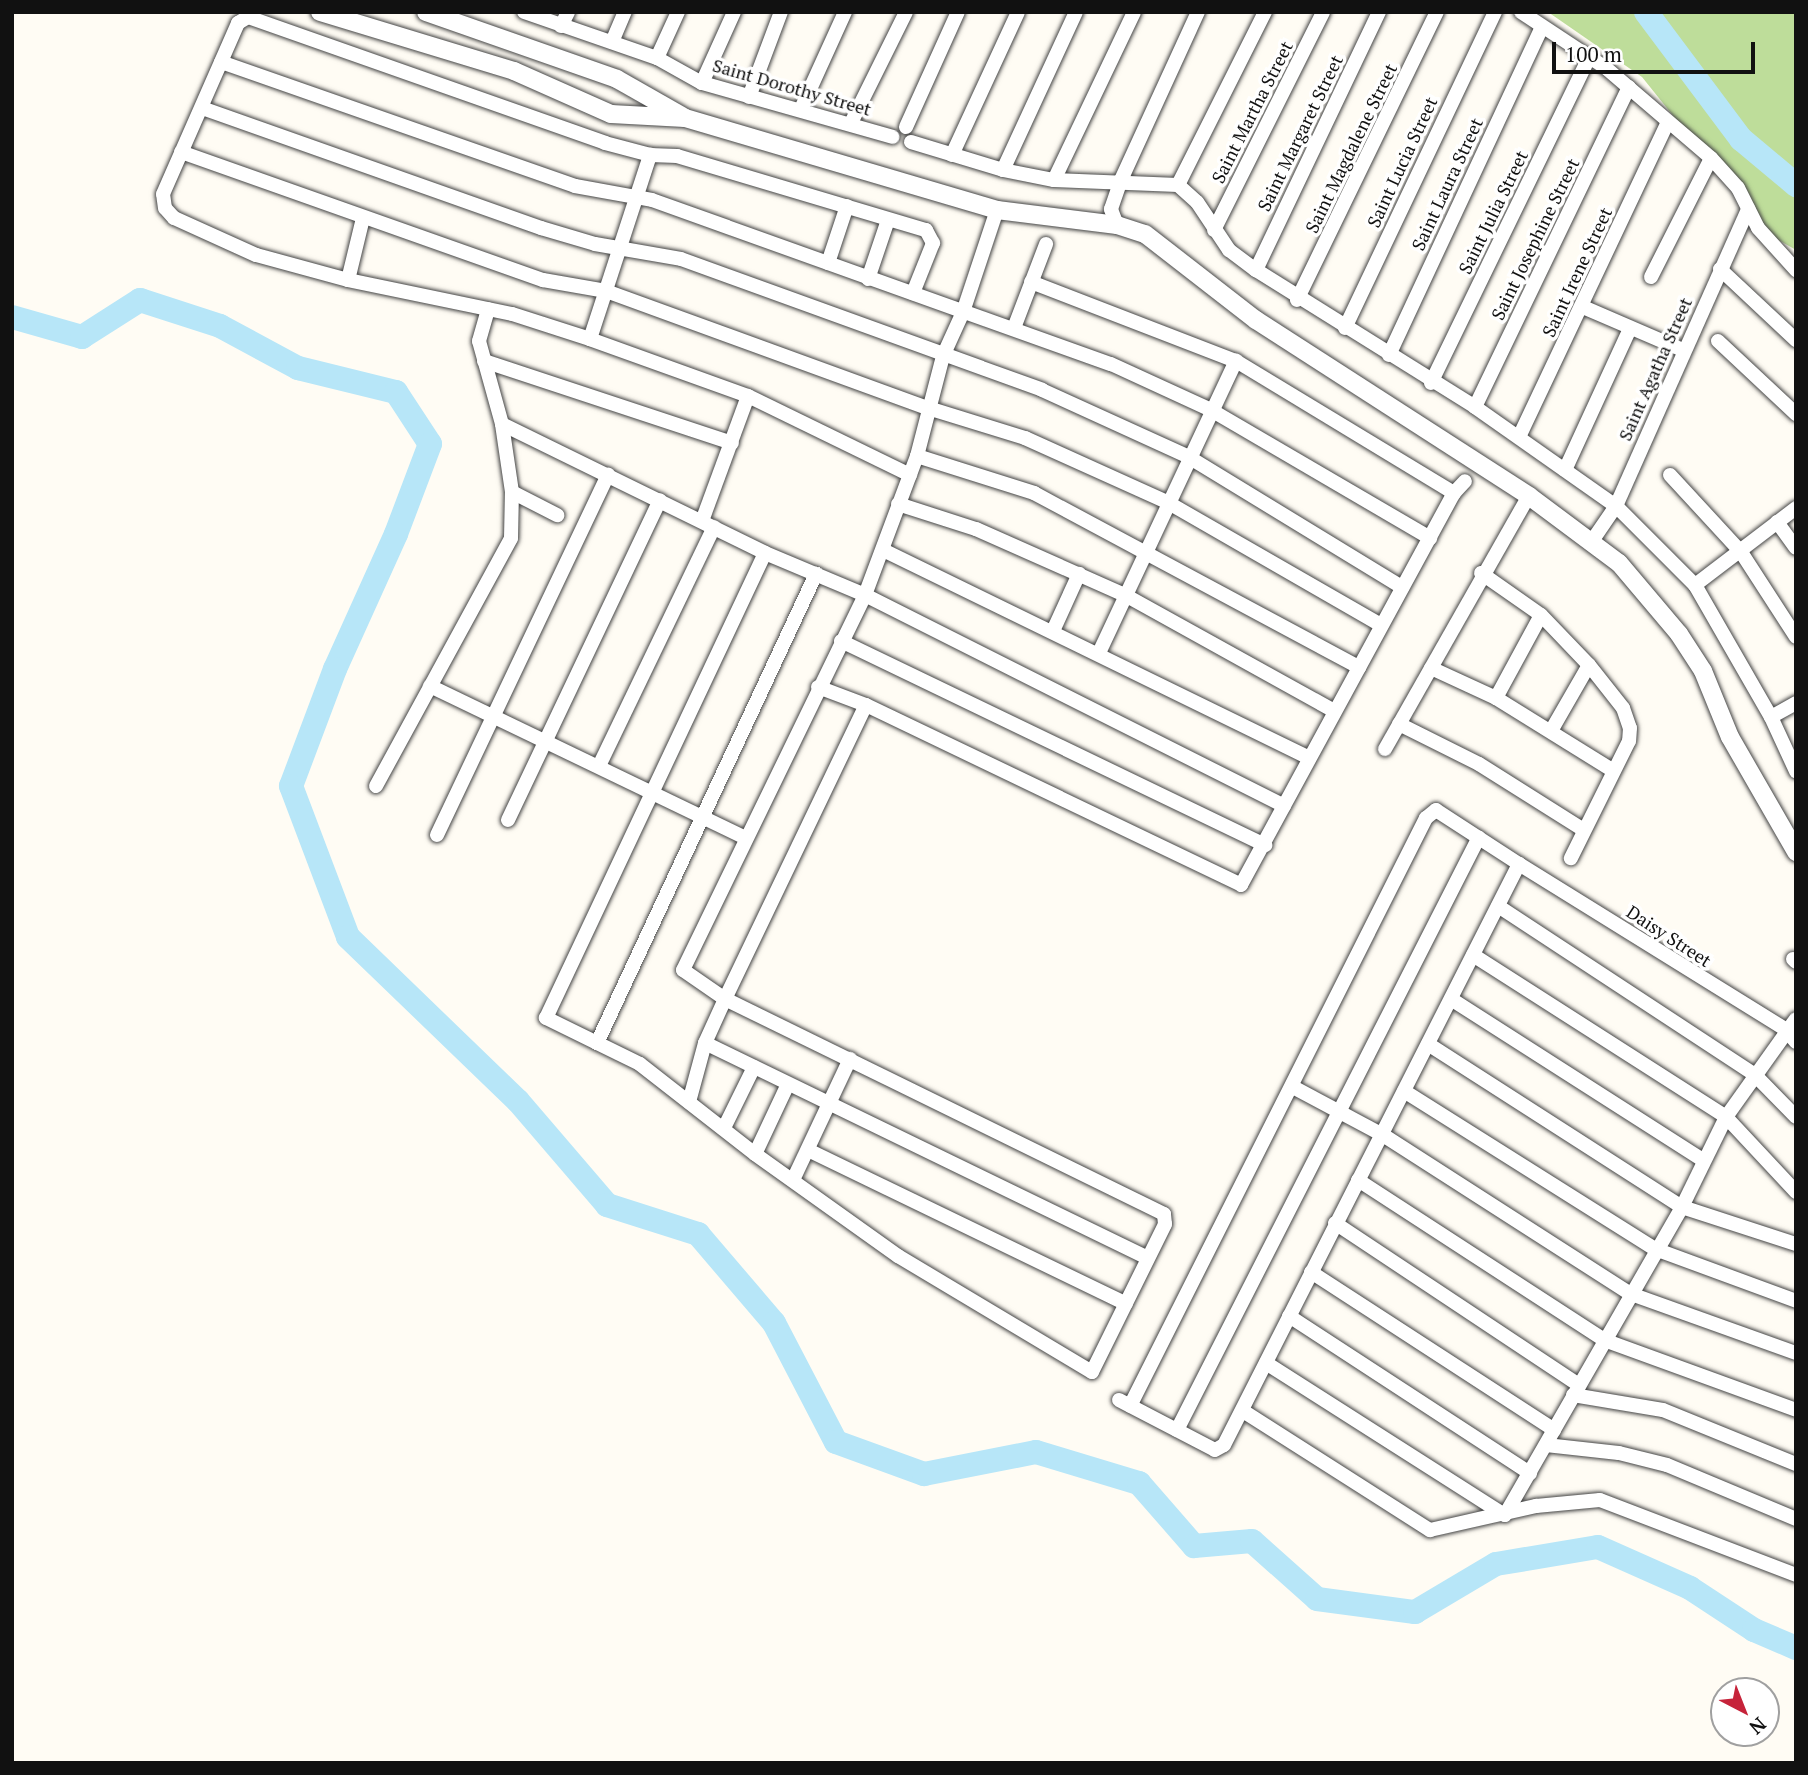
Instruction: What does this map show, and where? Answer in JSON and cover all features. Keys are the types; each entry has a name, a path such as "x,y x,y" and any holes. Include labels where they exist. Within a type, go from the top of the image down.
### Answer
{"street":[{"path":"320,12 514,71 611,114 685,118 997,209 1117,225 1146,234 1256,320 1529,496 1619,564 1679,634 1703,671 1730,737 1796,852"},
{"path":"426,12 617,79 685,118"},
{"name":"Saint Dorothy Street","path":"524,12 657,58 702,83 851,123 893,137 900,146 911,142"},
{"path":"561,26 568,12"},
{"path":"612,42 625,12"},
{"path":"657,58 678,12"},
{"path":"702,83 734,12"},
{"path":"749,97 780,12"},
{"path":"801,109 845,12"},
{"path":"851,123 906,12"},
{"path":"958,12 906,127 911,142 1003,170 1054,180 1121,180 1178,185 1197,202 1229,250 1256,270 1297,300 1475,407 1616,506 1695,585 1771,717 1796,771"},
{"path":"952,155 1017,12"},
{"path":"1003,170 1076,12"},
{"path":"1054,180 1134,12"},
{"path":"1117,225 1111,209 1121,180 1198,12"},
{"path":"1178,185 1265,12"},
{"name":"Saint Martha Street","path":"1214,230 1323,12"},
{"name":"Saint Margaret Street","path":"1256,270 1379,12"},
{"name":"Saint Magdalene Street","path":"1297,300 1437,12"},
{"name":"Saint Lucia Street","path":"1345,328 1495,12"},
{"path":"1521,12 1541,29 1589,57 1629,87 1711,158 1738,188 1758,228 1796,270"},
{"path":"910,475 748,396 590,339 488,309 348,280 256,255 169,213 163,194 238,23 253,17 605,143 650,155 677,156 933,234 913,293"},
{"name":"Saint Laura Street","path":"1389,355 1541,29"},
{"name":"Saint Julia Street","path":"1431,383 1589,57"},
{"path":"221,62 575,187 652,200 1111,364 1210,410 1430,538"},
{"name":"Saint Josephine Street","path":"1475,407 1629,87"},
{"path":"202,108 541,228 595,244 681,259 1042,390 1187,456 1402,587"},
{"name":"Saint Irene Street","path":"1519,438 1668,122"},
{"path":"893,137 900,127 906,127"},
{"path":"181,152 558,285 603,291 928,408 1025,438 1167,502 1381,625"},
{"path":"590,339 603,291 650,155"},
{"path":"1651,277 1711,158"},
{"path":"828,263 847,206"},
{"path":"765,553 546,1018 640,1064 755,1154 898,1256 1092,1372 1165,1224 1162,1212 725,999 689,978 683,966 864,595 883,550 917,456 943,356 963,312 997,209"},
{"name":"Saint Agatha Street","path":"1592,541 1616,506 1683,350 1748,209"},
{"path":"348,280 363,218"},
{"path":"869,279 888,220"},
{"path":"1014,328 1046,244"},
{"path":"1720,269 1796,340"},
{"path":"1031,282 1236,360 1454,493"},
{"path":"1583,307 1683,350"},
{"path":"376,786 511,538 512,492 502,424 479,341 488,309"},
{"path":"1565,470 1630,329"},
{"path":"1718,341 1796,414"},
{"path":"1099,653 1187,456 1236,360"},
{"path":"484,361 732,443"},
{"path":"599,766 708,524 748,396"},
{"path":"502,424 765,553 864,595 1283,806"},
{"path":"917,456 1034,493 1359,667"},
{"path":"437,835 608,475"},
{"path":"1670,475 1741,552 1796,638"},
{"path":"818,687 866,705 1232,885 1245,883 1308,757 1454,493 1465,481"},
{"path":"512,492 557,515"},
{"path":"1385,749 1481,573 1529,496"},
{"path":"508,820 660,500"},
{"path":"898,504 976,528 1125,595 1334,712"},
{"path":"1695,585 1796,508"},
{"path":"1777,522 1796,548"},
{"path":"883,550 1308,757"},
{"path":"1481,573 1541,615 1589,664 1623,708 1630,728 1629,741 1612,770 1571,858"},
{"path":"597,1043 816,574"},
{"path":"1053,631 1079,574"},
{"path":"1786,622 1796,607"},
{"path":"1496,698 1541,615"},
{"path":"841,641 1265,845"},
{"path":"1550,731 1589,664"},
{"path":"1431,668 1496,698 1612,770"},
{"path":"430,686 744,837"},
{"path":"1771,717 1796,703"},
{"path":"689,1102 705,1043 866,705"},
{"path":"1399,724 1479,764 1584,830"},
{"name":"Daisy Street","path":"1293,1087 1430,812 1436,810 1519,864 1790,1024 1796,1042"},
{"path":"1177,1430 1336,1112 1479,837"},
{"path":"1519,864 1383,1135 1335,1223 1221,1449 1124,1403 1293,1087 1383,1135 1631,1294 1796,1353"},
{"path":"1498,906 1754,1074 1796,1117"},
{"path":"1474,955 1726,1117 1796,1192"},
{"path":"1451,999 1704,1161"},
{"path":"1505,1515 1655,1249 1682,1207 1726,1117 1790,1024"},
{"path":"705,1043 1148,1258"},
{"path":"1428,1044 1682,1207 1796,1244"},
{"path":"793,1180 850,1059"},
{"path":"724,1128 754,1067"},
{"path":"755,1154 788,1084"},
{"path":"1404,1091 1655,1249 1796,1301"},
{"path":"808,1150 1126,1304"},
{"path":"1358,1181 1604,1340 1796,1410"},
{"path":"1335,1223 1576,1390 1663,1410 1796,1464"},
{"path":"1311,1272 1554,1430"},
{"path":"1289,1316 1530,1473"},
{"path":"1266,1363 1505,1515"},
{"path":"1242,1410 1430,1530 1536,1506 1600,1500 1796,1574"},
{"path":"1546,1445 1619,1453 1667,1465 1796,1519"}],"green space":[{"path":"1548,12 1796,12 1796,250 1768,234 1642,77"}],"waterway":[{"path":"1646,12 1741,139 1796,185"},
{"path":"12,317 82,337 140,300 220,326 298,368 396,392 430,444 396,534 335,669 291,786 348,937 518,1101 607,1205 698,1234 774,1323 836,1442 924,1474 1036,1452 1139,1483 1194,1546 1252,1541 1317,1599 1415,1612 1496,1564 1598,1547 1690,1588 1754,1630 1796,1648"}]}
